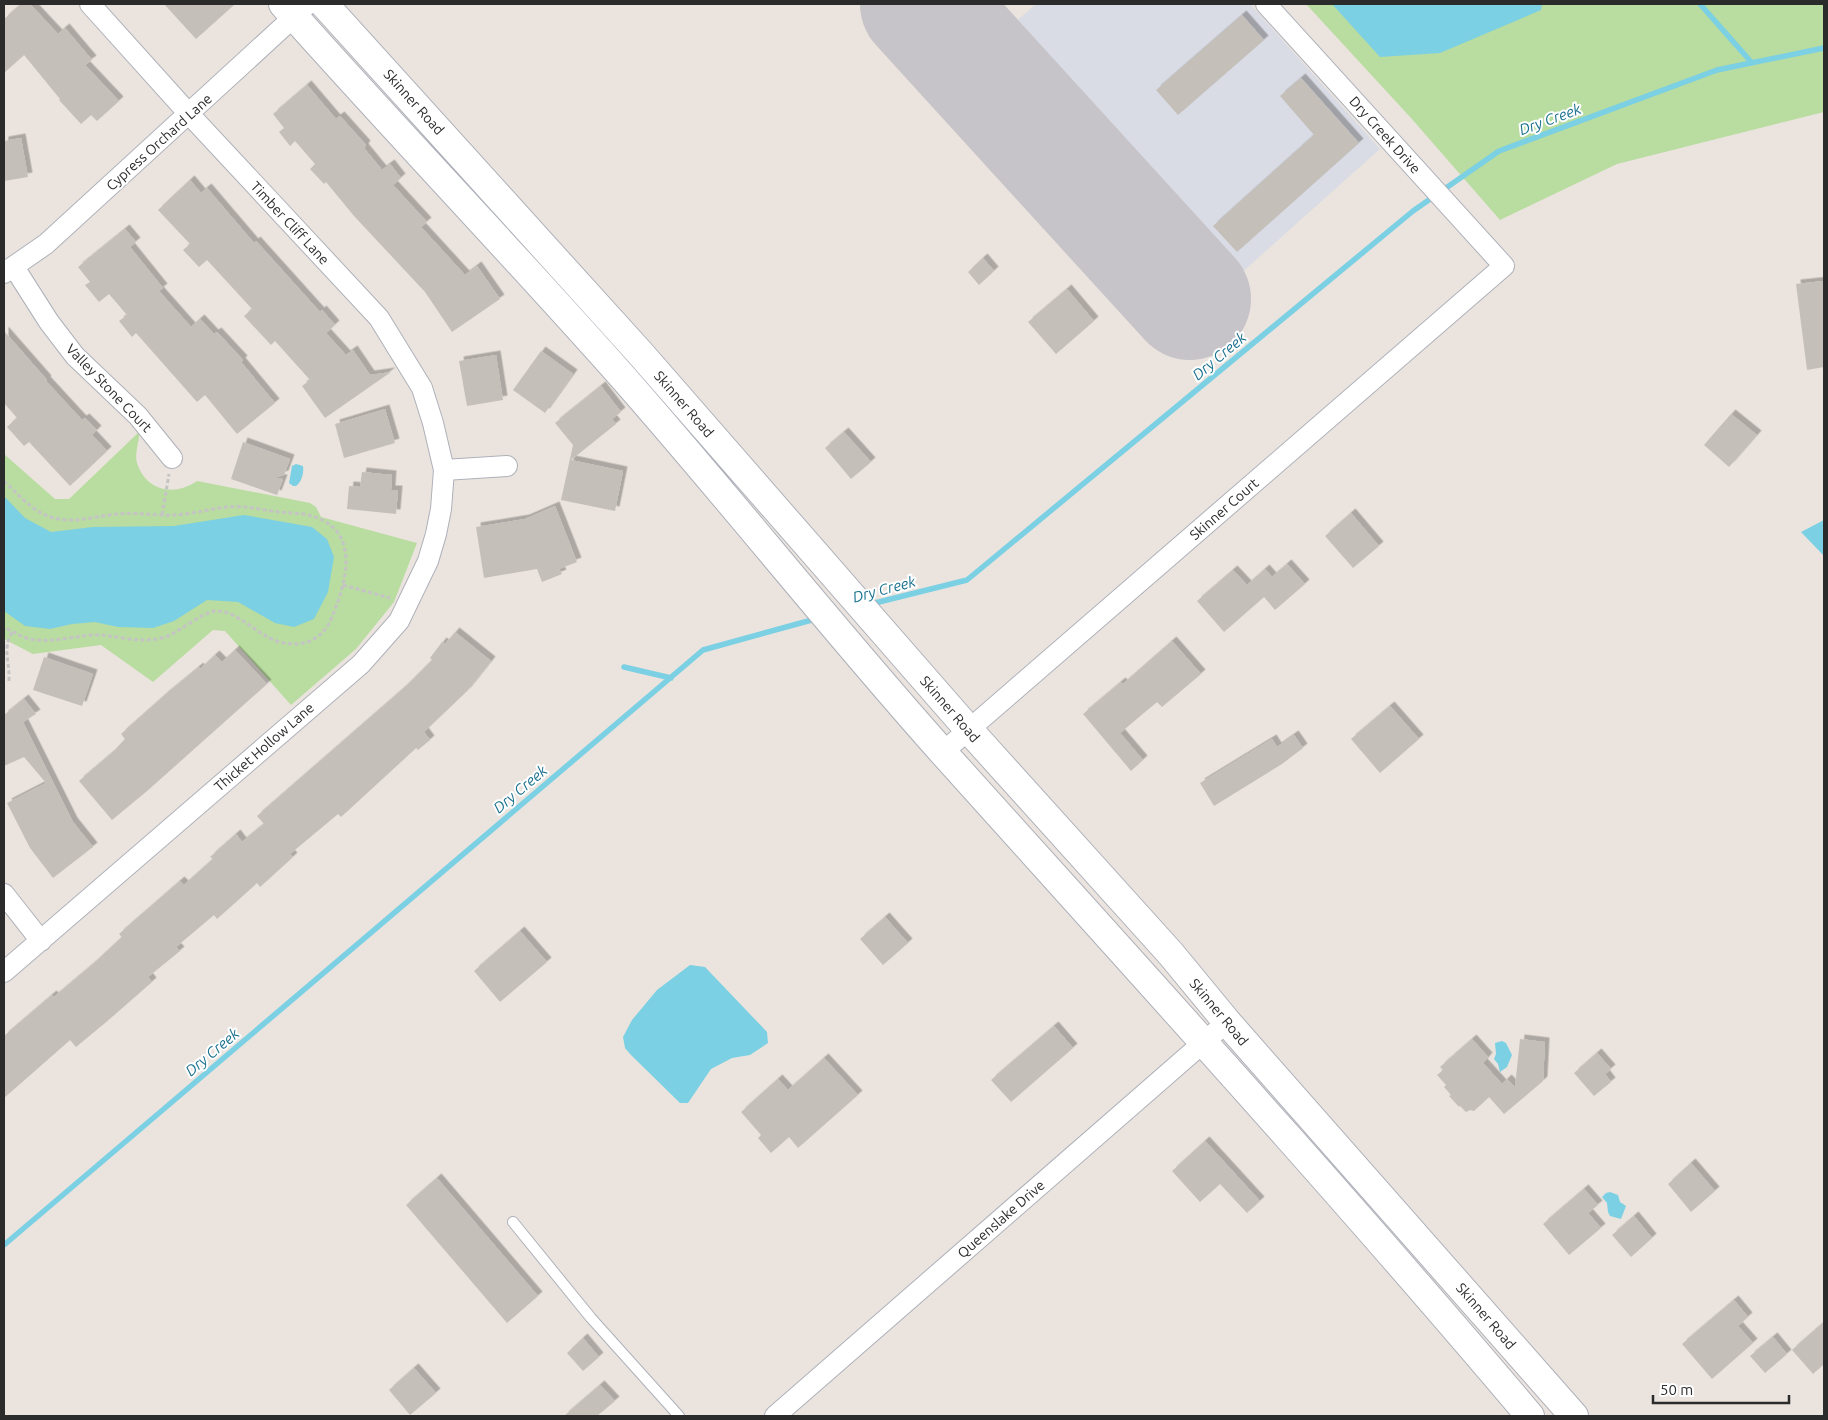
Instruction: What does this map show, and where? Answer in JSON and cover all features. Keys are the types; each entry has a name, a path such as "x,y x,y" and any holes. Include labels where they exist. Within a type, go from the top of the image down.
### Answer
{"street":[{"name":"Timber Cliff Lane","path":"90,4 189,114 379,318 422,388 433,423 444,470"},
{"name":"Skinner Road","path":"324,4 640,353 969,730 1172,954 1227,1022 1574,1416"},
{"name":"Dry Creek Drive","path":"1266,4 1504,266"},
{"name":"Cypress Orchard Lane","path":"9,270 46,244 189,114 296,8"},
{"name":"Skinner Road","path":"296,8 622,377 943,752 1204,1042 1457,1329 1530,1416"},
{"name":"Skinner Court","path":"943,752 1504,266"},
{"name":"Valley Stone Court","path":"9,270 75,356 138,416 172,458"},
{"path":"444,470 507,466"},
{"name":"Thicket Hollow Lane","path":"4,972 361,664 399,620 428,561 441,509 444,470"},
{"path":"4,894 40,941"},
{"name":"Queenslake Drive","path":"774,1416 1227,1022"}],"lane":[{"path":"513,1222 597,1325 679,1416"}],"path":[{"path":"162,515 172,458"},
{"path":"4,481 42,514 60,520 120,514 177,515 229,507 316,517 333,527 340,536 345,547 347,563 343,585 331,619 324,631 308,642 287,643 277,641 261,634 234,615 214,611 175,633 157,639 101,635 44,640 30,639 4,627"},
{"path":"343,585 408,603"},
{"path":"9,681 6,650 7,642 12,632"}],"shaded area":[{"path":"875,4 976,4 1003,33 1036,4 1250,4 1380,149 1174,333"}],"green space":[{"path":"1306,4 1824,4 1824,112 1617,164 1500,220 1411,118"},
{"path":"139,432 136,455 137,463 147,480 162,489 179,489 197,481 310,503 316,507 321,517 417,543 394,602 356,649 291,705 225,631 213,630 153,682 101,645 33,654 4,639 4,454 55,499 69,499"}],"water":[{"path":"1332,4 1542,4 1541,10 1440,53 1380,57"},
{"path":"296,464 303,466 303,474 298,484 293,486 289,483 292,466"},
{"path":"4,496 25,518 51,532 93,527 174,526 244,515 312,527 327,539 334,557 328,592 314,619 294,627 275,623 238,602 207,600 174,621 153,628 118,627 95,622 72,624 50,629 25,626 4,611"},
{"path":"1824,520 1824,556 1801,532"},
{"path":"690,965 705,967 767,1032 768,1043 750,1055 732,1058 711,1069 688,1103 680,1103 631,1055 625,1048 623,1037 632,1020 657,990"},
{"path":"1502,1041 1506,1043 1512,1055 1507,1067 1500,1072 1498,1064 1494,1059 1496,1054 1495,1043"},
{"path":"1610,1192 1618,1195 1620,1202 1626,1206 1621,1219 1610,1216 1608,1212 1607,1203 1602,1197"}],"building":[{"path":"21,4 30,4 58,34 65,28 92,60 85,65 119,101 97,121 91,115 81,124 59,100 24,55 4,73 4,19"},
{"path":"164,4 235,4 196,39"},
{"path":"1242,15 1264,40 1178,115 1156,90"},
{"path":"1301,78 1359,143 1237,252 1213,226 1314,135 1280,96"},
{"path":"307,85 336,119 340,116 366,145 364,148 382,170 390,164 401,178 393,185 427,222 421,227 465,275 477,266 500,299 452,332 425,292 354,216 326,182 324,184 310,169 315,164 295,141 290,146 279,132 284,128 273,114"},
{"path":"21,138 28,177 4,181 4,141"},
{"path":"190,180 201,193 207,188 254,243 256,241 320,312 322,310 335,325 326,333 346,355 353,350 370,375 391,372 325,418 302,386 310,380 275,341 271,345 244,316 252,309 207,260 199,267 183,250 190,244 158,210"},
{"path":"125,229 136,242 130,247 163,288 159,291 191,327 200,319 214,334 217,332 243,360 241,362 275,403 237,434 205,395 197,402 136,333 132,337 119,321 127,315 109,294 99,302 85,285 90,282 78,267"},
{"path":"983,258 994,271 979,285 968,272"},
{"path":"1824,281 1824,367 1807,370 1796,284"},
{"path":"1067,289 1094,321 1056,354 1028,322"},
{"path":"4,331 82,420 85,418 97,430 92,435 107,451 70,486 29,442 24,446 7,427 17,418 4,403"},
{"path":"541,351 573,374 545,413 513,390"},
{"path":"496,355 503,400 467,406 459,361"},
{"path":"601,386 621,412 612,419 616,424 571,460 623,471 615,511 561,500 573,445 555,423"},
{"path":"385,409 395,443 344,458 335,424"},
{"path":"1731,414 1757,435 1729,467 1704,445"},
{"path":"844,432 871,462 851,479 825,448"},
{"path":"243,442 290,459 284,475 274,478 283,479 277,495 231,479"},
{"path":"362,472 392,475 391,490 398,490 396,514 347,509 349,486 360,487"},
{"path":"555,506 577,562 559,569 562,574 542,582 537,569 484,578 476,527 525,519"},
{"path":"1351,513 1379,546 1353,568 1325,536"},
{"path":"1287,564 1305,584 1275,610 1264,597 1224,632 1197,601 1233,570 1247,585 1265,569 1272,577"},
{"path":"455,632 491,661 467,691 424,732 430,740 418,750 416,748 341,817 338,814 290,854 293,857 260,887 257,883 217,919 214,915 176,947 180,951 148,977 152,982 105,1023 76,1047 70,1040 4,1098 4,1036 52,995 54,997 92,965 122,937 119,934 180,881 184,885 213,859 210,857 236,834 242,842 264,824 257,816 404,688 432,660 430,658 442,642 445,644"},
{"path":"1172,641 1201,674 1162,707 1157,702 1120,733 1143,760 1131,771 1083,714 1121,682 1123,684"},
{"path":"235,650 267,684 112,820 79,781 112,753 125,739 121,734 165,695 199,667 200,669 215,655 222,662"},
{"path":"44,657 93,674 82,706 33,690"},
{"path":"24,699 36,714 23,722 73,822 93,847 53,878 30,848 7,803 46,783 24,757 4,766 4,715"},
{"path":"1390,706 1419,739 1380,773 1351,739"},
{"path":"1294,735 1303,748 1282,764 1214,806 1200,783 1272,739 1277,747"},
{"path":"885,917 908,943 883,965 860,939"},
{"path":"520,931 547,962 500,1002 474,971"},
{"path":"1054,1026 1073,1048 1011,1102 991,1080"},
{"path":"1472,1039 1488,1057 1483,1063 1502,1084 1507,1079 1515,1087 1520,1039 1545,1042 1543,1081 1504,1114 1489,1097 1474,1111 1466,1112 1449,1096 1451,1095 1444,1087 1446,1085 1437,1075 1443,1070 1440,1067"},
{"path":"1597,1053 1611,1069 1605,1074 1611,1082 1594,1096 1574,1073"},
{"path":"824,1058 858,1095 798,1148 789,1137 771,1153 758,1138 761,1135 741,1112 778,1079 788,1090"},
{"path":"1205,1141 1260,1201 1247,1213 1220,1184 1200,1202 1172,1171"},
{"path":"1691,1163 1715,1191 1691,1212 1668,1184"},
{"path":"437,1178 538,1296 507,1323 406,1205"},
{"path":"1584,1189 1598,1205 1588,1213 1601,1228 1569,1255 1543,1224"},
{"path":"1634,1216 1652,1238 1631,1257 1612,1235"},
{"path":"1734,1300 1748,1317 1738,1326 1753,1343 1712,1379 1682,1344"},
{"path":"1824,1322 1824,1364 1813,1374 1792,1350"},
{"path":"1773,1337 1787,1354 1765,1373 1750,1356"},
{"path":"583,1338 599,1357 583,1371 567,1353"},
{"path":"414,1368 436,1393 410,1415 389,1390"},
{"path":"600,1385 615,1401 597,1416 564,1416"}],"waterway":[{"path":"1700,4 1752,63"},
{"name":"Dry Creek","path":"871,604 967,580 1413,211 1499,151 1717,70 1824,48"},
{"name":"Dry Creek","path":"4,1245 703,650 819,618"},
{"path":"624,667 671,678"}],"runway":[{"path":"921,4 1190,299"}]}
